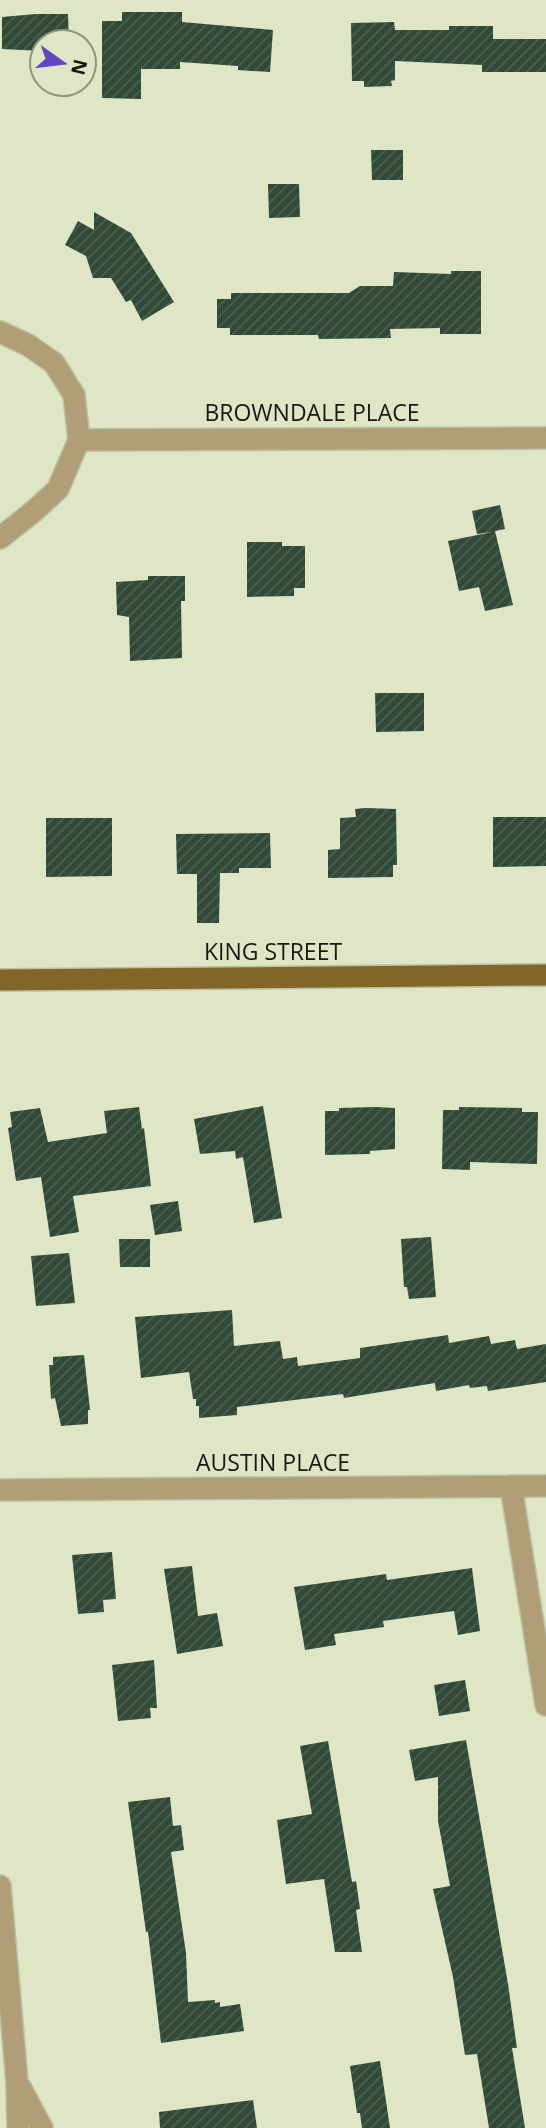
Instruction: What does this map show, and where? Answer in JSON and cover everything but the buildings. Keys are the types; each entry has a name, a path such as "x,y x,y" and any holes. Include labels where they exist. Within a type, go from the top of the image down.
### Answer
{"main road":[{"name":"KING STREET","path":"0,980 546,975"}],"street":[{"path":"0,332 28,345 54,363 74,395 79,440 58,489 0,538"},
{"name":"BROWNDALE PLACE","path":"79,440 546,438"},
{"path":"511,1486 546,1705"},
{"name":"AUSTIN PLACE","path":"0,1490 546,1486"},
{"path":"0,1886 17,2082 18,2128"},
{"path":"17,2082 42,2128"}]}
